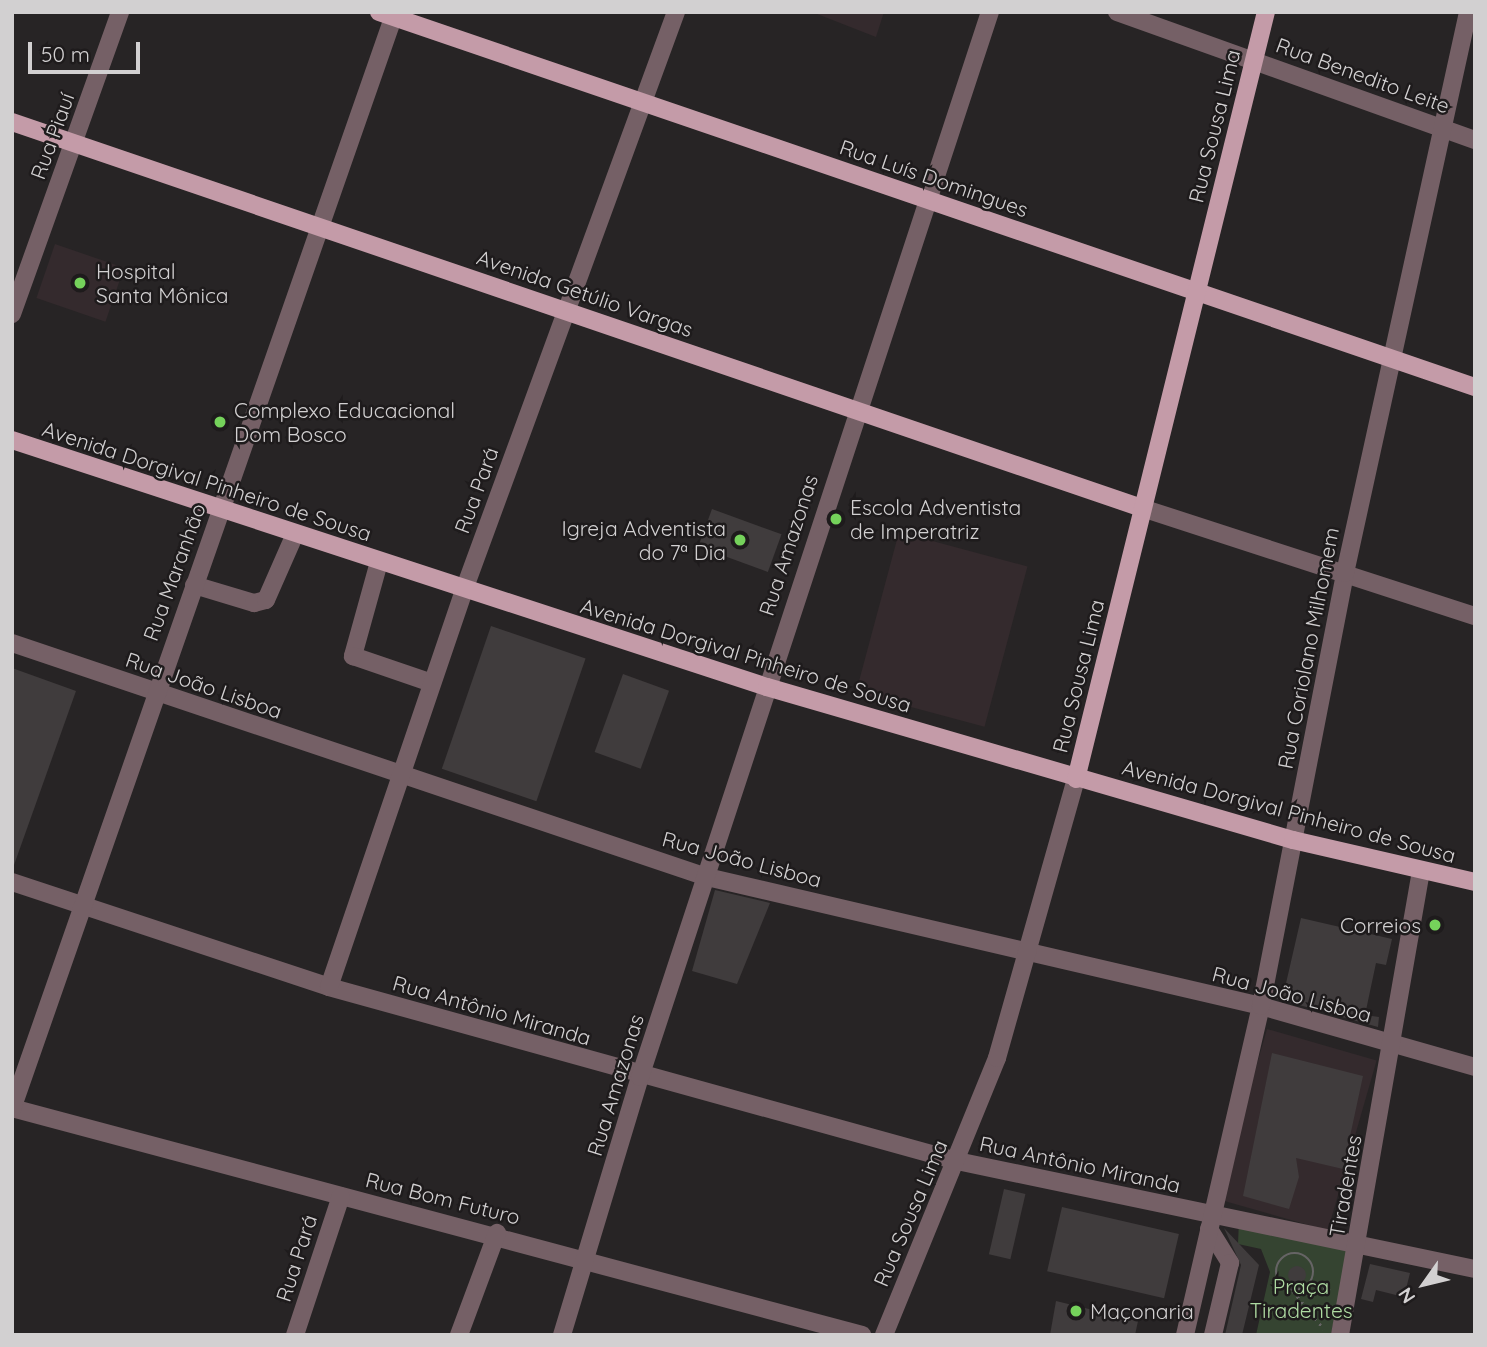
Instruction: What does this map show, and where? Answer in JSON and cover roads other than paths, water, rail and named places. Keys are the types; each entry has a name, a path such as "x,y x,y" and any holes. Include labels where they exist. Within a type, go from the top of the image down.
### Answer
{"main road":[{"name":"Rua Sousa Lima","path":"1076,779 1266,12"},
{"name":"Rua Luís Domingues","path":"389,14 643,99 1197,294 1475,387"},
{"name":"Avenida Getúlio Vargas","path":"12,122 322,225 855,412 1142,508"},
{"name":"Avenida Dorgival Pinheiro de Sousa","path":"12,440 767,687 1293,840 1475,882"}],"street":[{"name":"Rua Piauí","path":"12,314 120,12"},
{"name":"Rua Pará","path":"329,987 464,590 676,12"},
{"name":"Rua Amazonas","path":"562,1335 640,1077 707,877 855,412 990,12"},
{"name":"Rua Benedito Leite","path":"1117,12 1475,140"},
{"name":"Rua Coriolano Milhomem","path":"1185,1335 1261,1006 1345,573 1468,12"},
{"name":"Rua Maranhão","path":"12,1109 154,691 222,510 322,225 389,14"},
{"path":"1142,508 1475,616"},
{"path":"194,585 254,603 266,600 295,534"},
{"path":"379,562 352,656 432,683"},
{"name":"Rua João Lisboa","path":"12,643 400,778 707,877 1030,955 1261,1006 1475,1067"},
{"name":"Rua Sousa Lima","path":"884,1335 957,1161 1030,955 1076,779"},
{"name":"Tiradentes","path":"1340,1335 1421,871"},
{"name":"Rua Antônio Miranda","path":"12,882 329,987 640,1077 957,1161 1211,1221 1358,1243 1475,1269"},
{"name":"Rua Bom Futuro","path":"12,1109 341,1196 497,1233 585,1260 862,1335"},
{"name":"Rua Pará","path":"295,1335 341,1196"},
{"path":"1211,1221 1230,1263 1213,1335"},
{"path":"458,1335 497,1233"}],"place":[{"name":"Hospital Santa Mônica","path":"80,283"},
{"name":"Complexo Educacional Dom Bosco","path":"220,422"},
{"name":"Escola Adventista de Imperatriz","path":"836,519"},
{"name":"Igreja Adventista do 7ª Dia","path":"740,540"},
{"name":"Correios","path":"1435,925"},
{"name":"Maçonaria","path":"1076,1311"}],"park label":[{"name":"Praça Tiradentes","path":"1301,1298"}]}
